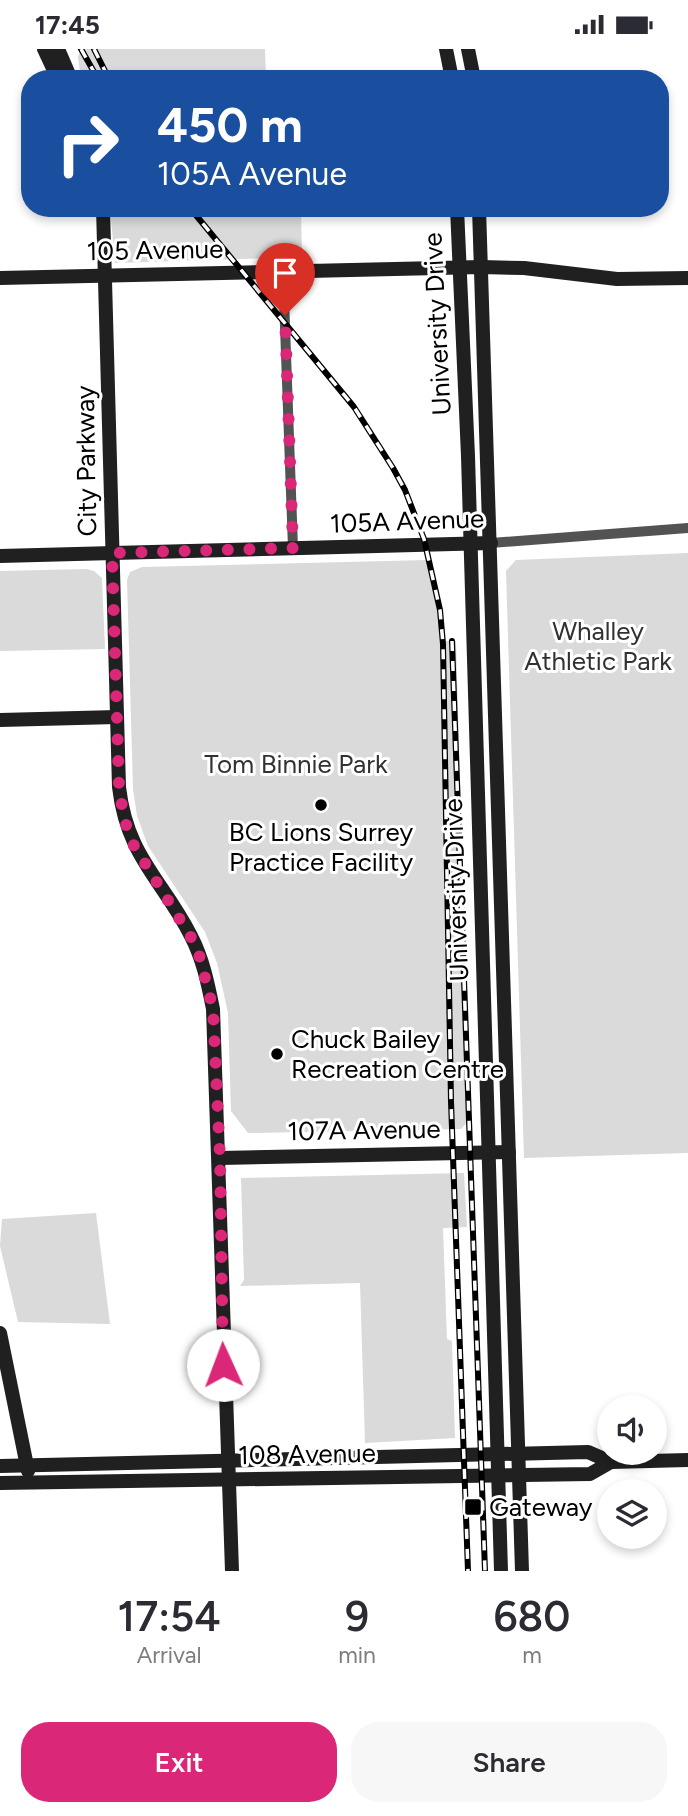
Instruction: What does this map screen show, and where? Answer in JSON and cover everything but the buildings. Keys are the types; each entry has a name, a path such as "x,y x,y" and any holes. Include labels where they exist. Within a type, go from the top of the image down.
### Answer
{"main road":[{"path":"44,49 54,70"},
{"path":"58,49 67,70"},
{"path":"446,49 450,70"},
{"path":"468,49 472,70"},
{"name":"City Parkway","path":"103,217 119,787 128,831 145,867 190,933 209,985 215,1025 226,1460 232,1571"},
{"name":"University Drive","path":"457,217 489,1152 500,1571"},
{"name":"University Drive","path":"479,217 522,1571"},
{"name":"105 Avenue","path":"0,278 481,267 524,268 617,279 688,278"},
{"name":"105A Avenue","path":"0,556 491,543"},
{"path":"0,720 117,717"},
{"name":"107A Avenue","path":"220,1158 509,1152"},
{"path":"0,1333 30,1483"},
{"name":"108 Avenue","path":"0,1466 588,1452 597,1456"},
{"name":"108 Avenue","path":"667,1460 688,1459"},
{"name":"108 Avenue","path":"0,1483 590,1473 605,1465"}],"street":[{"path":"283,271 293,548"},
{"name":"105A Avenue","path":"491,543 688,528"}],"green space":[{"path":"81,49 265,49 266,70 80,70 78,57"},
{"path":"111,217 301,217 302,257 115,263"},
{"name":"Whalley Athletic Park","path":"688,553 688,1153 524,1158 506,571 516,560"},
{"name":"Tom Binnie Park","path":"428,560 444,641 456,641 470,1119 461,1129 248,1133 231,1111 228,1013 217,963 205,932 148,846 137,816 133,789 127,580 130,572 142,567"},
{"path":"0,571 94,571 102,578 105,649 0,651"},
{"path":"464,1173 467,1227 443,1228 447,1339 452,1341 455,1438 365,1443 360,1283 240,1286 244,1280 241,1178"},
{"path":"96,1213 110,1324 18,1322 0,1246 2,1219"}],"railway":[{"path":"81,49 93,70"},
{"path":"94,49 104,70"},
{"path":"197,217 354,407 393,468 405,490 424,539 440,610 443,644 451,1101 468,1571"},
{"path":"452,641 485,1571"}],"place":[{"name":"BC Lions Surrey Practice Facility","path":"321,805"},
{"name":"Chuck Bailey Recreation Centre","path":"277,1054"},
{"name":"Gateway","path":"473,1507"}],"route":[{"path":"223,1365 220,1158 213,1009 204,965 197,947 138,856 124,819 119,787 112,553 293,548 285,315"}]}
